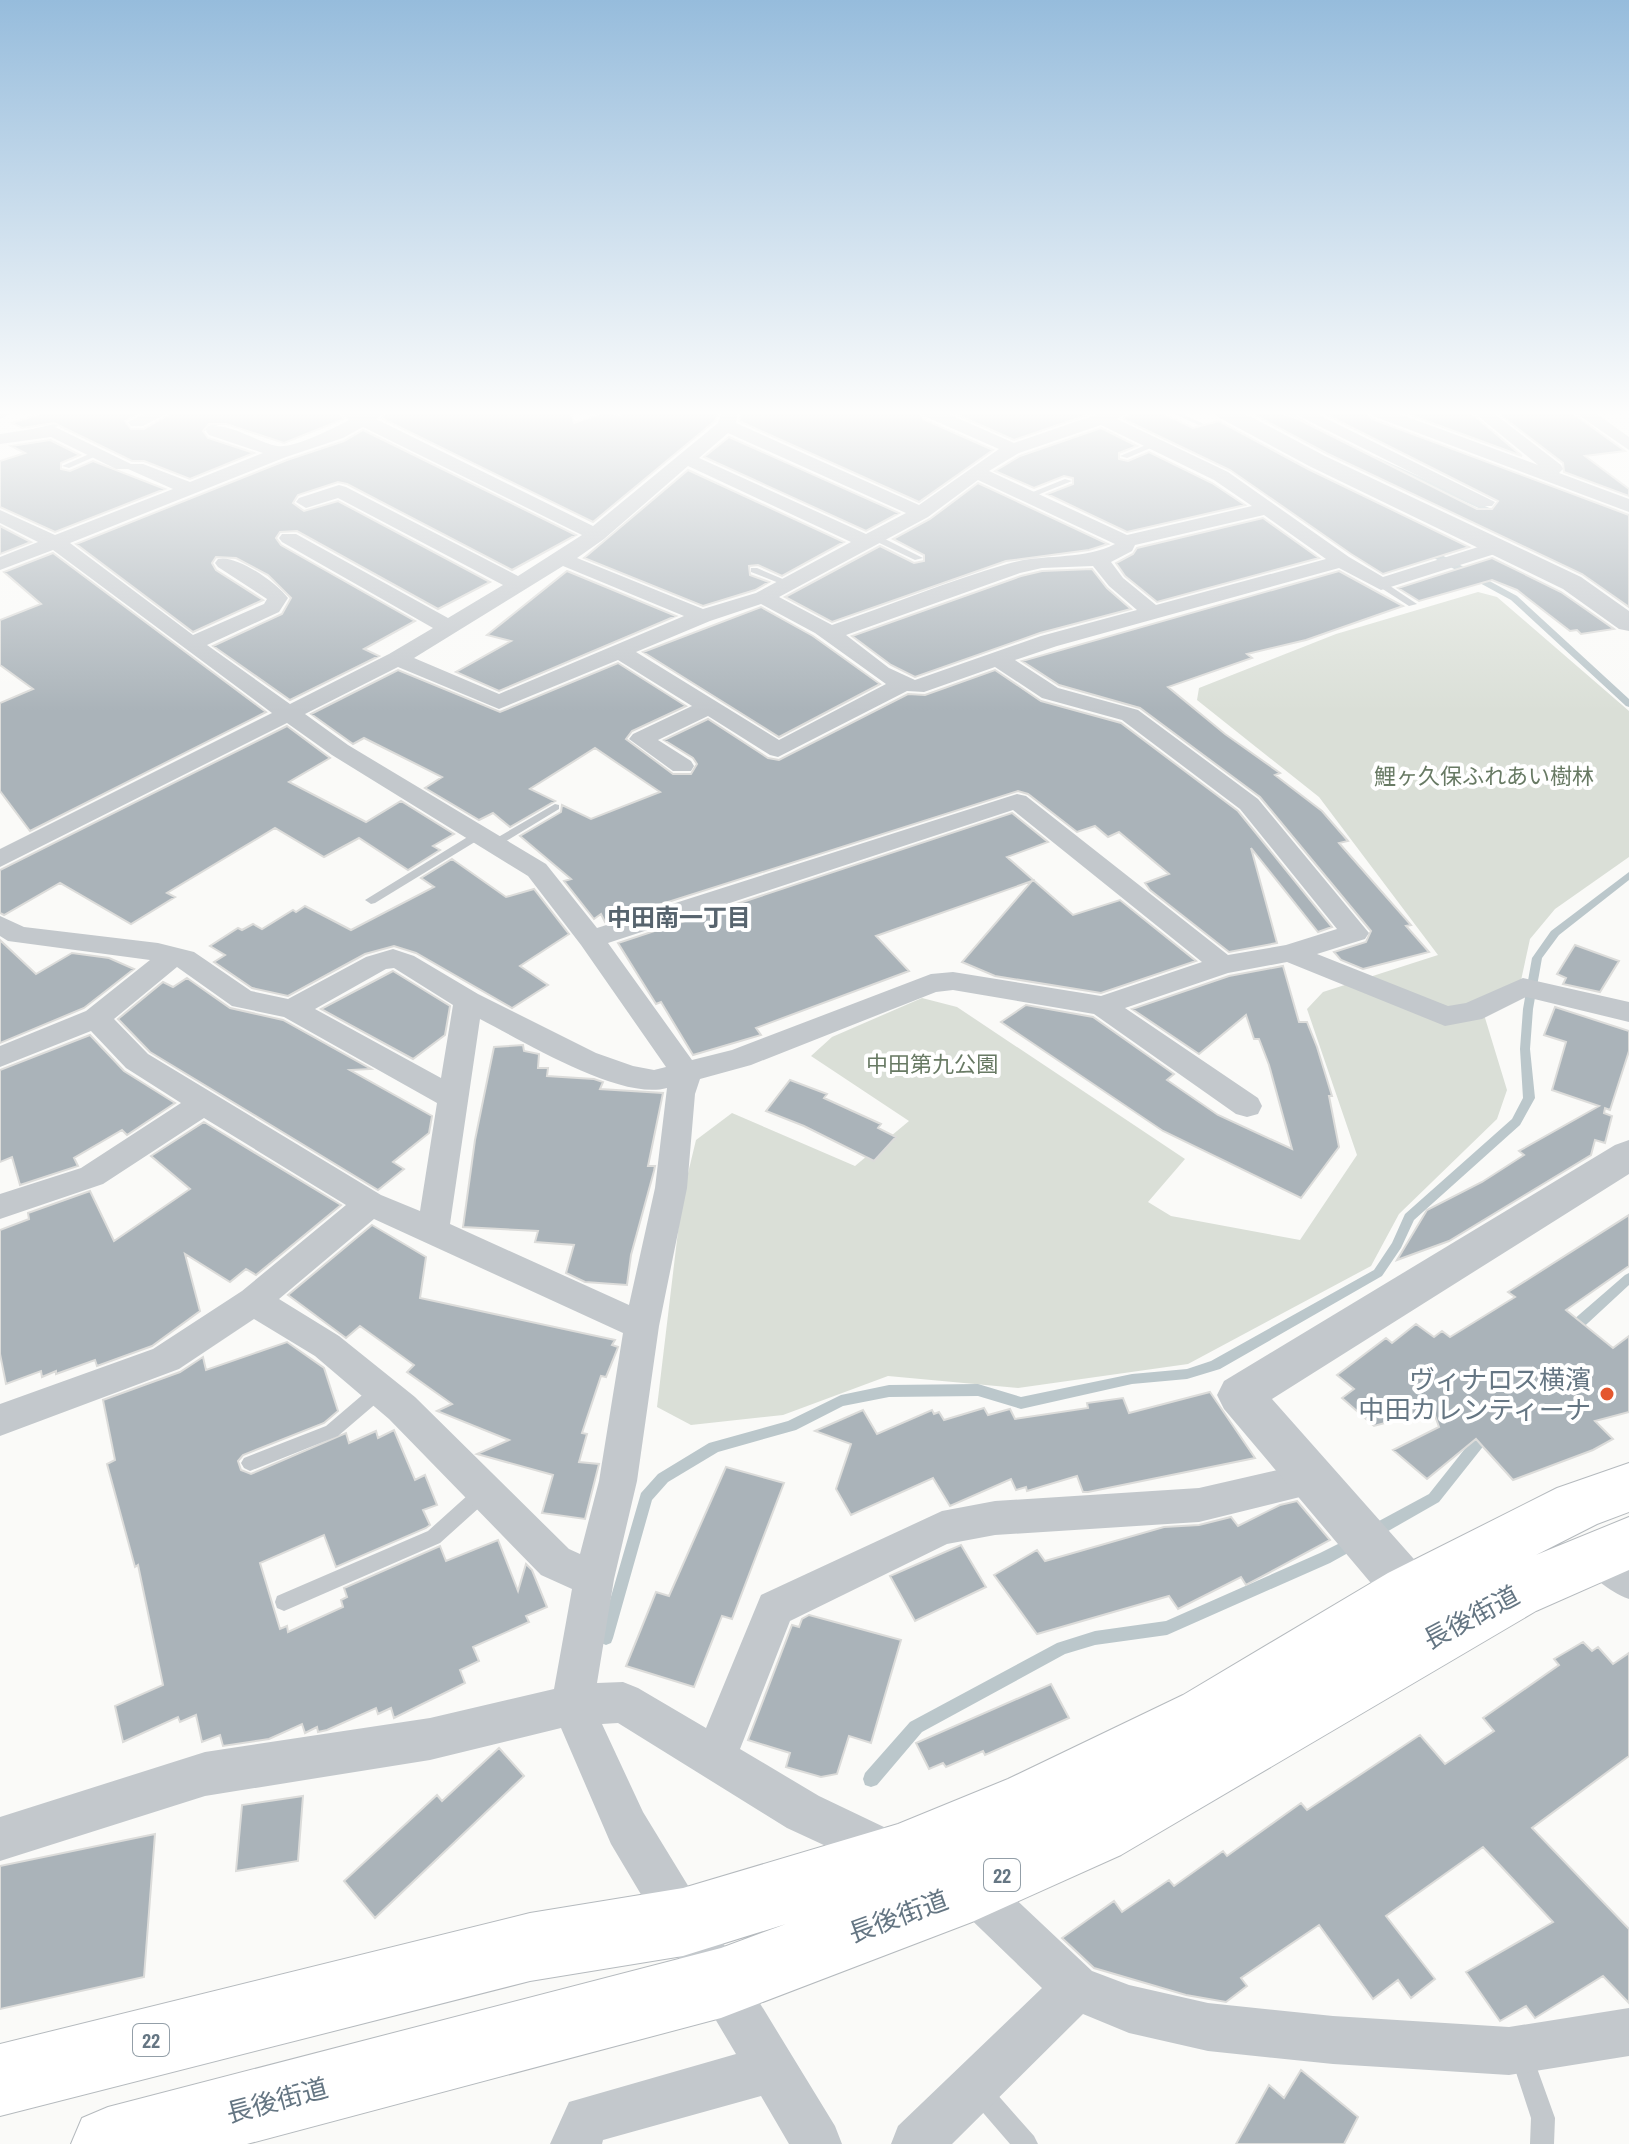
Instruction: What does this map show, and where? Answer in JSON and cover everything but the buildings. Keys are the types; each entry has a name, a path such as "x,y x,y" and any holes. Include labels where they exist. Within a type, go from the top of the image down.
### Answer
{"main road":[{"name":"長後街道","path":"0,2080 530,1947 683,1922 898,1857 1030,1802 1205,1716 1412,1595 1577,1506 1629,1487"},
{"name":"長後街道","path":"108,2144 721,1983 972,1889 1098,1832 1412,1595 1515,1592 1619,1560"}],"street":[{"path":"0,564 136,512"},
{"path":"379,512 519,585"},
{"path":"553,512 597,535"},
{"path":"0,859 397,659 562,559 624,512"},
{"path":"808,512 869,539"},
{"path":"1062,512 1125,541 1253,512"},
{"path":"1270,512 1381,584 1494,548"},
{"path":"1421,512 1572,583 1629,623"},
{"path":"397,659 499,702 702,616 763,597 921,513"},
{"path":"1,517 58,544 191,644 351,757 537,870 591,939 686,1074"},
{"path":"289,538 450,628"},
{"path":"830,633 1014,568 1042,562 1099,560 1125,547 1125,541"},
{"path":"562,559 702,616"},
{"path":"1099,560 1116,582 1150,611"},
{"path":"763,597 830,633 902,685 916,687 1150,611 1342,561"},
{"path":"191,644 272,608 278,598 268,588 225,563"},
{"path":"621,652 778,750 902,685"},
{"path":"998,659 1050,693 1130,715 1249,804 1355,933 1289,953 1223,965 1102,1006"},
{"path":"682,766 641,739 708,707"},
{"path":"591,939 1017,801 1223,965"},
{"path":"0,925 18,935 184,958 242,999 292,1009 453,1098"},
{"path":"1289,953 1445,1016 1472,1012 1532,988 1629,1012"},
{"path":"0,1057 96,1018 170,958"},
{"path":"292,1009 376,963 393,958 468,1001 585,1060 628,1076 654,1081 686,1074 834,1023 931,983 953,981 1102,1006 1247,1106"},
{"path":"433,1230 468,1001"},
{"path":"96,1018 137,1061 370,1204 642,1326"},
{"path":"686,1074 680,1094 671,1188 642,1326 618,1481 594,1579 572,1705 627,1828 817,2144"},
{"path":"0,1207 92,1176 204,1103"},
{"path":"1412,1595 1240,1395 1629,1155"},
{"path":"0,1420 166,1359 254,1301 370,1204"},
{"path":"254,1301 327,1346 380,1389 555,1562 594,1579"},
{"path":"716,1756 775,1608 942,1528 995,1518 1326,1496"},
{"path":"0,1839 205,1774 430,1739 572,1705 623,1702 716,1756 803,1812 898,1857"},
{"path":"972,1889 1076,1988 1129,2009 1208,2027 1333,2040 1519,2050 1629,2032"},
{"path":"916,2144 1076,1988"},
{"path":"575,2144 587,2120 771,2069"}],"lane":[{"path":"869,539 918,558"},
{"path":"754,570 787,583"},
{"path":"1381,584 1412,604"},
{"path":"371,900 486,839 555,807"},
{"path":"250,1463 332,1431 380,1389"},
{"path":"284,1602 434,1537 485,1492"},
{"path":"1519,2050 1543,2118 1542,2144"},
{"path":"975,2086 1026,2144"}],"green space":[{"name":"鯉ヶ久保ふれあい樹林","path":"1478,592 1497,597 1629,711 1629,857 1555,909 1530,939 1520,985 1482,1008 1507,1090 1497,1119 1399,1214 1371,1266 1188,1364 1018,1388 888,1376 783,1415 691,1425 657,1407 682,1198 696,1140 732,1113 855,1166 909,1121 811,1056 832,1037 922,998 957,1007 1185,1159 1148,1202 1171,1216 1300,1240 1357,1155 1307,1009 1323,992 1438,955 1319,797 1197,700 1199,688 1336,634"}],"waterway":[{"path":"1494,512 1501,515"},
{"path":"1424,549 1514,598 1629,704"},
{"path":"606,1638 646,1497 663,1478 714,1447 791,1426 841,1401 889,1391 978,1390 1021,1403 1132,1379 1187,1374 1215,1365 1378,1273 1397,1245 1409,1217 1516,1122 1529,1098 1525,1049 1537,958 1555,933 1629,875"},
{"path":"1570,1331 1629,1278"},
{"path":"1371,1533 1434,1498 1488,1430"},
{"path":"871,1779 916,1727 1062,1648 1095,1638 1167,1628 1352,1543"}],"place":[{"name":"ヴィナロス横濱 中田カレンティーナ","path":"1607,1394"}],"district":[{"name":"中田南一丁目","path":"679,917"}],"park label":[{"name":"中田第九公園","path":"932,1064"}]}
